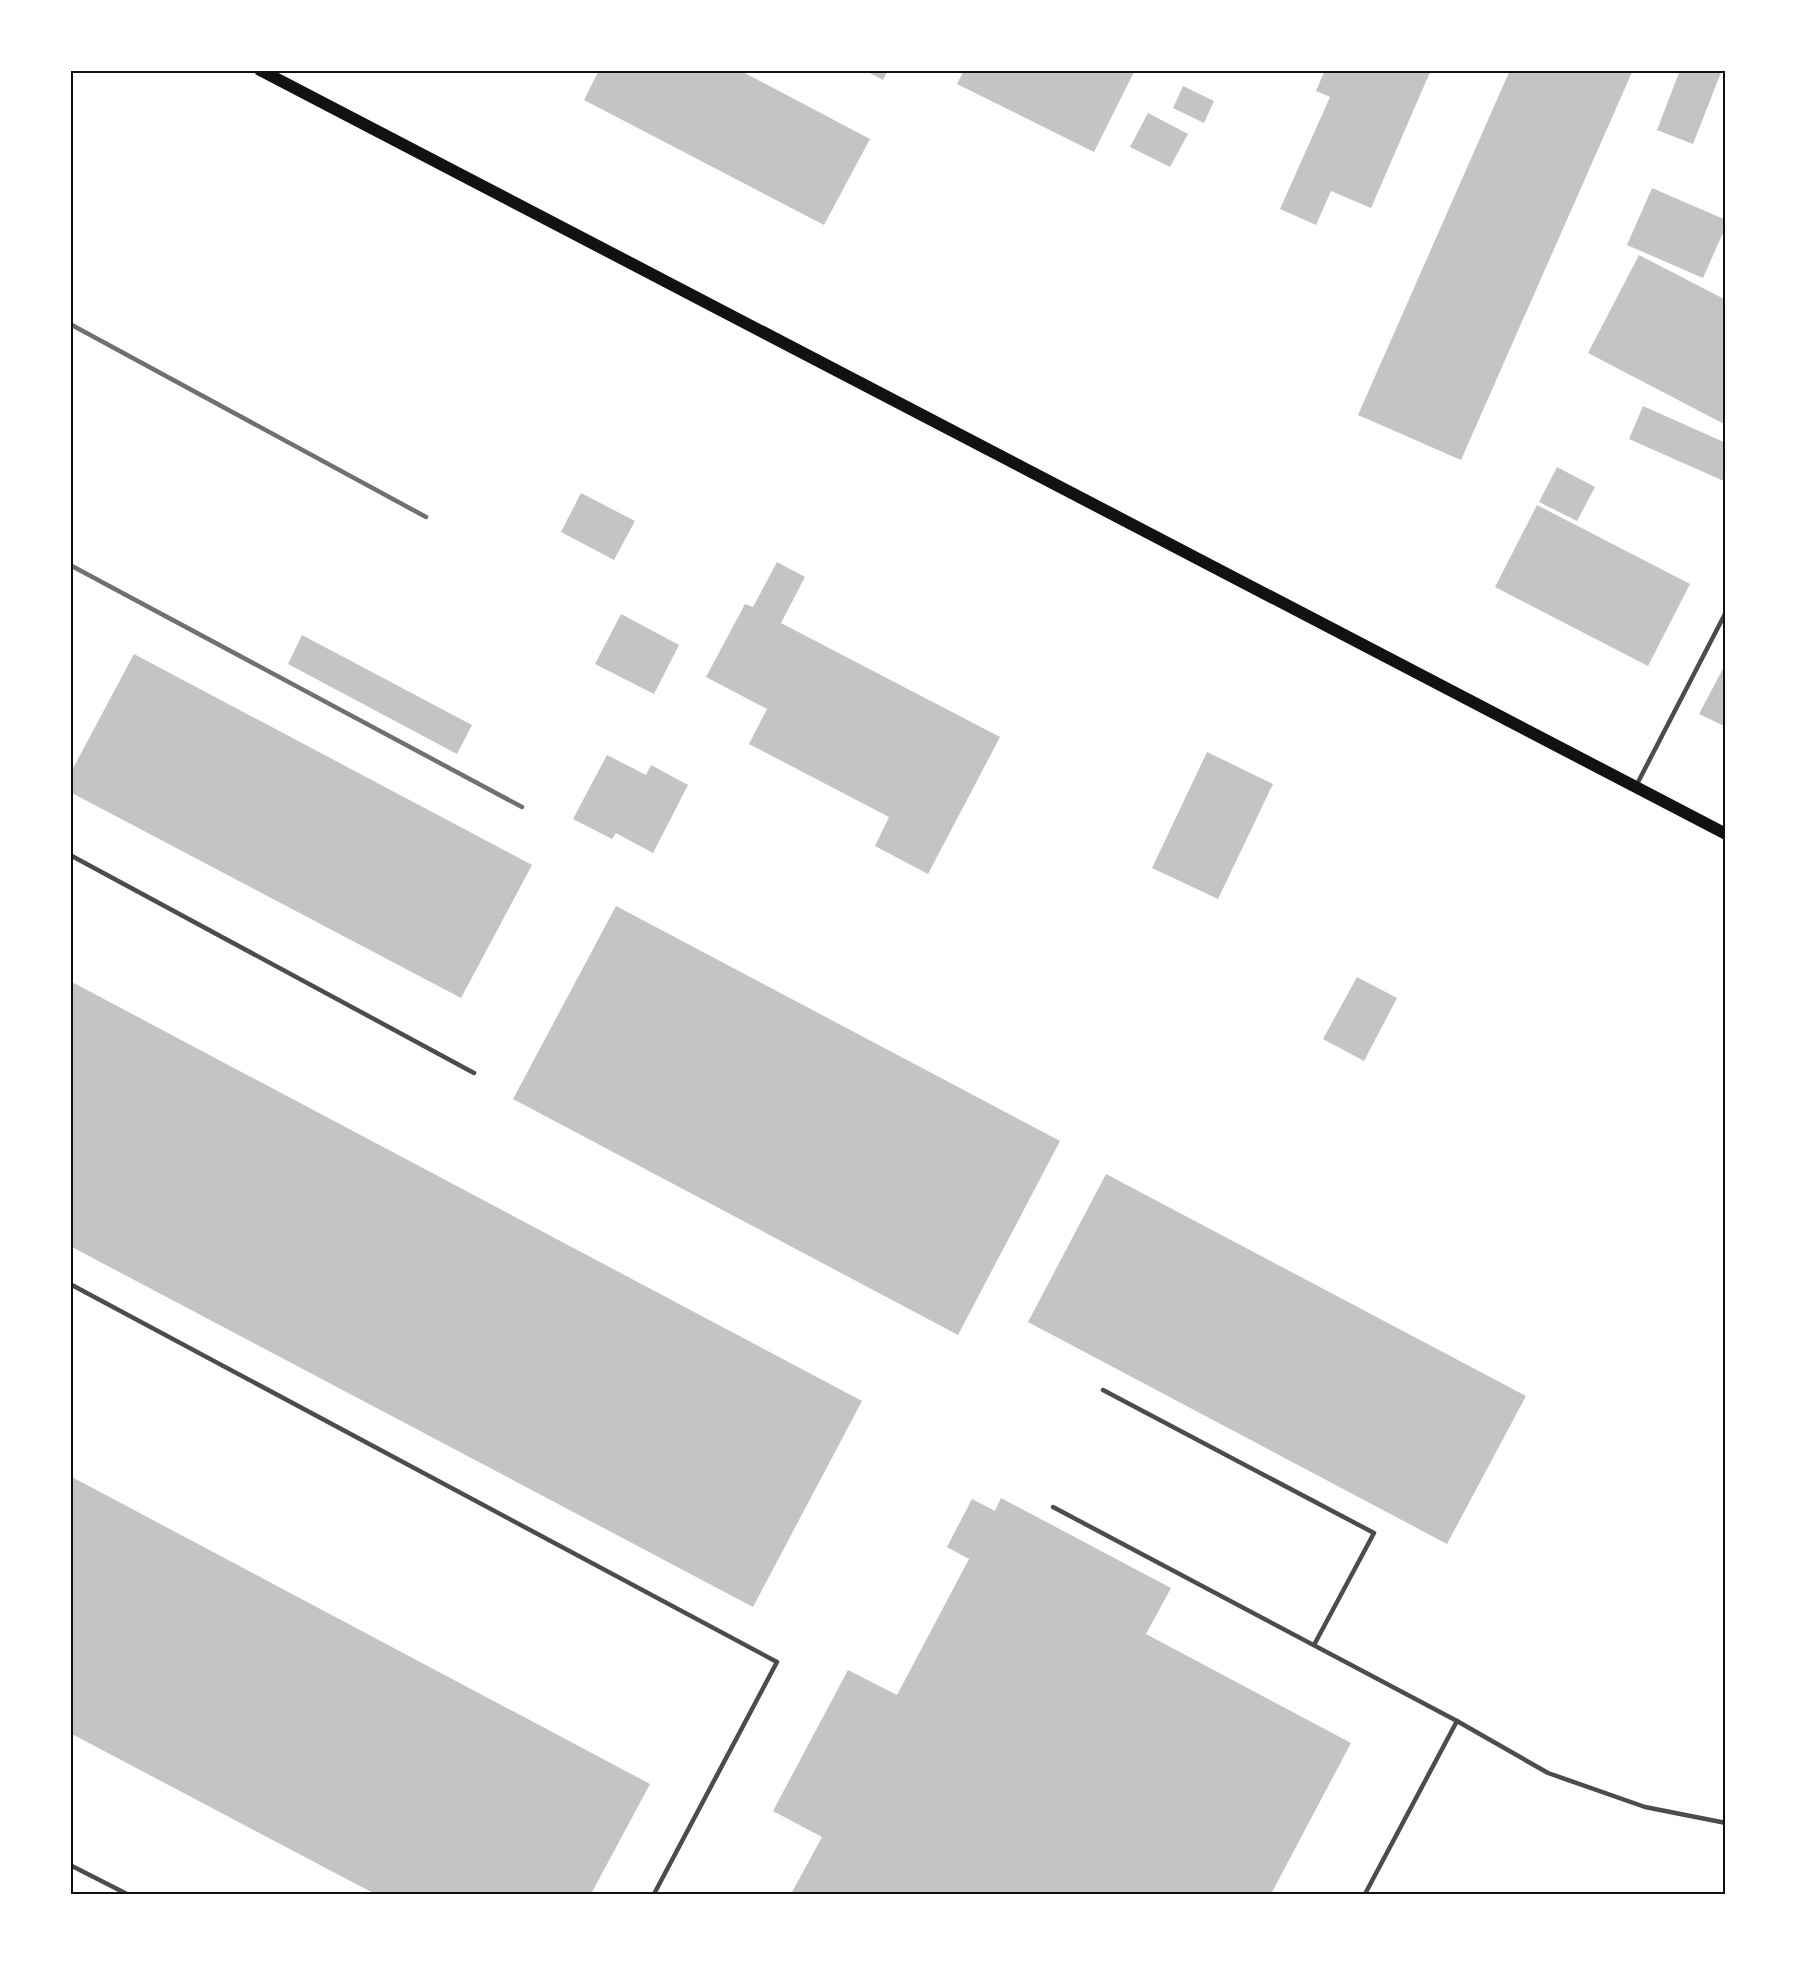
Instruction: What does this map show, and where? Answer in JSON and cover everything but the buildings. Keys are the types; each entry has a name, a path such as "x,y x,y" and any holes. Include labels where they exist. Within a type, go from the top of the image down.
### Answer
{"main road":[{"path":"260,70 1725,834"}],"lane":[{"path":"1635,787 1725,612"},
{"path":"70,855 474,1073"},
{"path":"70,1284 777,1662 654,1894"},
{"path":"1103,1390 1374,1533 1314,1645"},
{"path":"1053,1507 1457,1721 1548,1773 1645,1807 1725,1823"},
{"path":"1365,1894 1457,1721"},
{"path":"70,1865 127,1894"}],"railway":[{"path":"70,324 426,517"},
{"path":"70,565 522,807"}]}
